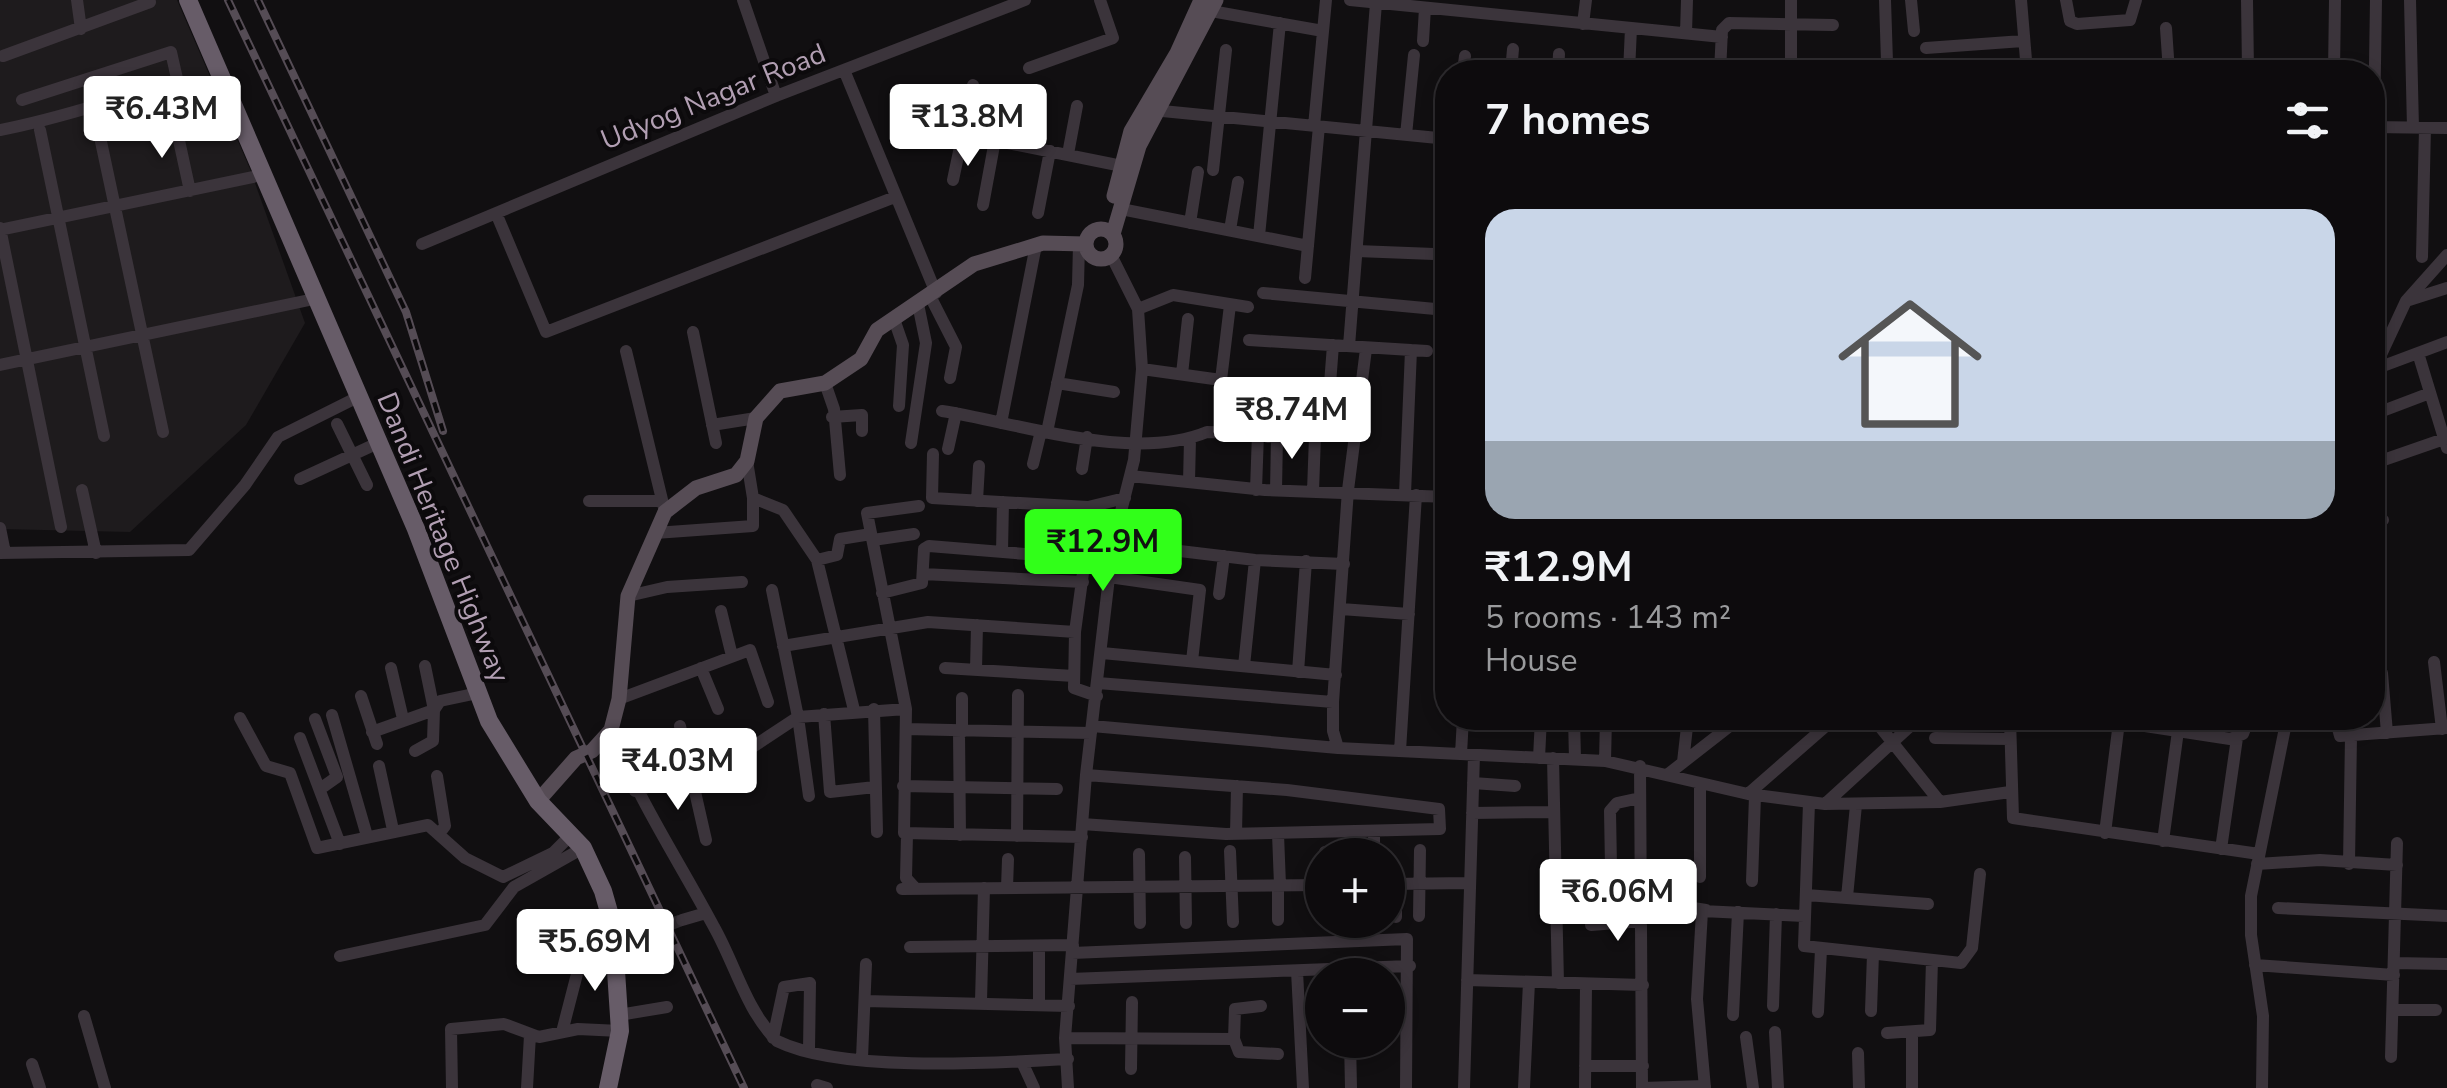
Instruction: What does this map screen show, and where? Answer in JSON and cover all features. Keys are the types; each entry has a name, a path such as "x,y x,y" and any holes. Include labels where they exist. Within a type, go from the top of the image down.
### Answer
{"highway":[{"name":"Dandi Heritage Highway","path":"188,0 416,529 488,721 538,802 577,842 614,926 619,1023 608,1088"}],"main road":[{"path":"1110,232 1152,110 1209,4"},
{"path":"1082,244 1092,256 1111,256 1116,248 1110,232 1122,166 1132,131 1152,110"},
{"path":"1082,244 1092,231 1110,232"},
{"path":"538,802 576,758 592,752 611,730 619,699 628,596 664,507 696,488 736,476 747,462 756,418 780,391 826,383 861,359 877,330 974,264 1036,245 1082,244"}],"street":[{"path":"77,0 81,29"},
{"path":"742,0 776,96"},
{"name":"Udyog Nagar Road","path":"422,244 776,96 1026,0"},
{"path":"1029,68 1113,38 1100,0"},
{"path":"1305,278 1326,0"},
{"path":"1526,19 1528,0"},
{"path":"1584,24 1586,0"},
{"path":"1686,0 1686,34"},
{"path":"1790,0 1791,60"},
{"path":"1885,0 1887,60"},
{"path":"1911,0 1914,31"},
{"path":"2021,0 2025,60"},
{"path":"2066,0 2068,14 2077,24 2130,20 2136,0"},
{"path":"2247,0 2248,60"},
{"path":"2334,60 2336,0"},
{"path":"2375,60 2376,0"},
{"path":"2410,0 2422,256"},
{"path":"1348,346 1366,131 1363,1 1473,7 1526,19 1722,37"},
{"path":"3,56 150,2"},
{"path":"1209,4 1323,30"},
{"path":"1420,5 1423,41"},
{"path":"1260,236 1280,23"},
{"path":"1721,60 1722,37 1729,23 1833,25"},
{"path":"1630,60 1631,28"},
{"path":"2166,28 2168,60"},
{"path":"1926,48 2023,41"},
{"path":"1512,49 1512,60"},
{"path":"1213,170 1226,50"},
{"path":"22,100 171,52 178,83 198,110 230,100"},
{"path":"1559,54 1559,60"},
{"path":"1406,135 1414,55"},
{"path":"1464,56 1464,60"},
{"path":"844,70 894,197 928,298 956,347 950,378"},
{"path":"0,130 55,120 91,104 178,83"},
{"path":"953,180 973,84"},
{"path":"1015,144 1025,92"},
{"path":"1068,154 1077,106"},
{"path":"1152,110 1435,138"},
{"path":"175,122 190,191"},
{"path":"2385,127 2447,128"},
{"path":"40,130 104,436"},
{"path":"964,134 1122,166"},
{"path":"100,137 163,432"},
{"path":"983,205 994,140"},
{"path":"1038,212 1050,151"},
{"path":"1190,222 1198,172"},
{"path":"61,526 0,229 262,175"},
{"path":"1230,230 1238,182"},
{"path":"496,212 546,332 894,197"},
{"path":"1121,209 1308,246"},
{"path":"1033,464 1057,384 1078,285 1082,244"},
{"path":"1002,423 1036,245"},
{"path":"1358,252 1434,254"},
{"path":"2385,334 2406,301 2447,255"},
{"path":"1068,1088 1065,1038 1086,775 1114,543 1136,442 1142,368 1138,308 1111,256"},
{"path":"2406,301 2447,288"},
{"path":"1262,294 1435,309"},
{"path":"1138,308 1173,295 1248,308"},
{"path":"911,443 926,350 928,298"},
{"path":"0,365 314,299"},
{"path":"1142,368 1221,380 1230,304"},
{"path":"1182,374 1188,319"},
{"path":"894,320 903,345 899,406"},
{"path":"693,332 716,443"},
{"path":"1249,340 1426,351"},
{"path":"2385,366 2447,342"},
{"path":"1312,491 1332,345"},
{"path":"1338,748 1332,731 1333,702 1348,490 1366,349"},
{"path":"1400,751 1409,614 1411,350"},
{"path":"589,501 664,507 626,351"},
{"path":"2385,460 2445,439 2418,353"},
{"path":"826,383 840,475"},
{"path":"1057,384 1114,392"},
{"path":"2385,410 2430,393"},
{"path":"1269,394 1268,435 1276,490"},
{"path":"0,528 2,553 189,550 249,480 278,437 358,398"},
{"path":"948,449 949,412 1044,432 1136,442 1190,439 1207,432 1354,436"},
{"path":"832,417 862,415 862,431"},
{"path":"712,425 756,418"},
{"path":"337,424 367,485"},
{"path":"1256,490 1268,435"},
{"path":"1082,469 1087,437"},
{"path":"1188,482 1190,439"},
{"path":"300,479 378,444"},
{"path":"933,454 930,497 1092,506 1125,498"},
{"path":"655,532 753,526 747,462"},
{"path":"977,500 980,466"},
{"path":"1130,476 1256,490 1435,496"},
{"path":"82,490 96,553"},
{"path":"753,498 783,510 817,560 854,710"},
{"path":"1002,552 1003,502"},
{"path":"919,506 867,511 906,708 902,786 908,888 1305,885"},
{"path":"1092,506 1075,632 1076,691 1333,702"},
{"path":"817,560 837,555 840,539 914,534"},
{"path":"1114,543 1255,560 1344,564"},
{"path":"882,592 920,584 926,547 1087,558"},
{"path":"1029,554 1029,581"},
{"path":"1219,594 1224,556"},
{"path":"1244,666 1255,560"},
{"path":"1298,672 1306,561"},
{"path":"922,574 1083,582"},
{"path":"1110,578 1200,590 1192,662"},
{"path":"628,596 667,587 742,582"},
{"path":"772,590 798,717 808,796"},
{"path":"1340,609 1409,614"},
{"path":"721,611 732,656"},
{"path":"784,646 928,622 1075,632"},
{"path":"976,670 978,625"},
{"path":"619,699 750,650 768,702"},
{"path":"1102,652 1336,675"},
{"path":"2336,730 2337,734 2352,736 2444,728 2434,662"},
{"path":"415,751 432,743 434,710 424,666"},
{"path":"392,668 402,719"},
{"path":"701,668 718,709"},
{"path":"946,668 1074,676"},
{"path":"361,696 374,738 402,719 434,710 440,701 478,693"},
{"path":"1017,836 1018,695"},
{"path":"960,835 962,698"},
{"path":"635,791 733,760 798,717 906,708"},
{"path":"874,709 877,832"},
{"path":"2385,709 2387,733"},
{"path":"332,714 366,836"},
{"path":"824,714 830,792 875,787"},
{"path":"240,718 266,766 290,773 315,846 428,825 465,858 503,878 577,842"},
{"path":"315,719 338,777 320,789"},
{"path":"680,726 706,840"},
{"path":"906,728 1018,733 1092,729 1338,748 1606,761 1752,795 1825,804 1940,802 2010,792"},
{"path":"611,730 635,791 706,912 757,1016 773,1038 809,1050 862,1058 1022,1062 1068,1059"},
{"path":"1464,730 1472,783 1464,1088"},
{"path":"1543,730 1554,812 1558,983"},
{"path":"1574,730 1575,760"},
{"path":"1606,730 1606,761"},
{"path":"1682,762 1686,730"},
{"path":"1667,775 1724,730"},
{"path":"1752,881 1752,795 1822,730"},
{"path":"1882,730 1940,802"},
{"path":"1825,804 1906,730"},
{"path":"2010,730 2010,813 2018,821 2221,849 2258,859 2397,864"},
{"path":"2104,833 2117,730"},
{"path":"2171,730 2238,738"},
{"path":"2197,734 2198,730"},
{"path":"2221,849 2242,730"},
{"path":"2262,1088 2264,1016 2250,935 2258,859 2284,730"},
{"path":"2163,841 2178,731"},
{"path":"2349,864 2352,736"},
{"path":"300,738 340,844"},
{"path":"1935,738 2010,738"},
{"path":"379,766 394,830"},
{"path":"1640,766 1642,1088 1705,1087 1697,999 1700,915 1706,910"},
{"path":"907,834 1439,830 1441,810 1237,786 1086,775"},
{"path":"436,776 445,826 439,834"},
{"path":"1472,783 1516,786"},
{"path":"1700,784 1700,877"},
{"path":"902,786 1057,789"},
{"path":"1236,834 1237,786"},
{"path":"1612,923 1612,806 1640,798"},
{"path":"1810,803 1804,946 1962,962 1969,956 1980,874"},
{"path":"1847,898 1856,805"},
{"path":"1472,813 1554,812"},
{"path":"1374,831 1374,838"},
{"path":"1278,834 1278,920"},
{"path":"340,956 485,925 514,886 577,842"},
{"path":"2392,1058 2397,842"},
{"path":"1419,916 1420,850"},
{"path":"1230,851 1233,922"},
{"path":"1139,854 1140,923"},
{"path":"1185,856 1186,923"},
{"path":"1007,888 1008,859"},
{"path":"1590,869 1641,866"},
{"path":"1405,884 1470,883"},
{"path":"981,1001 984,888"},
{"path":"1806,894 1928,904"},
{"path":"1642,900 1706,910 1804,916"},
{"path":"2278,908 2447,916"},
{"path":"682,920 706,912"},
{"path":"1734,1015 1738,912"},
{"path":"1773,1006 1776,914"},
{"path":"1591,925 1642,921"},
{"path":"614,926 652,931"},
{"path":"910,947 1073,949 1400,938 1409,942 1410,966 1406,1088"},
{"path":"562,1032 585,943"},
{"path":"1038,1005 1039,946"},
{"path":"1818,1012 1821,949"},
{"path":"1871,1012 1873,954"},
{"path":"1887,1033 1930,1030 1932,960"},
{"path":"862,1058 866,964"},
{"path":"2255,965 2394,969 2447,964"},
{"path":"1405,966 1410,966"},
{"path":"1297,970 1303,1088"},
{"path":"1070,979 1305,970"},
{"path":"1466,980 1643,985"},
{"path":"1524,1088 1529,982"},
{"path":"773,1038 784,987 810,983 809,1050"},
{"path":"1585,1088 1586,984"},
{"path":"866,1001 1068,1006"},
{"path":"1131,1069 1132,1002"},
{"path":"1260,1006 1235,1008 1234,1039 1238,1052 1278,1054"},
{"path":"452,1088 451,1030 504,1024 530,1035 562,1032 619,1023 667,1007"},
{"path":"2393,1010 2436,1010"},
{"path":"84,1016 105,1088"},
{"path":"1775,1032 1778,1088"},
{"path":"1912,1033 1912,1088"},
{"path":"527,1088 530,1035"},
{"path":"1746,1036 1753,1088"},
{"path":"1065,1038 1234,1039"},
{"path":"1858,1053 1859,1088"},
{"path":"1350,1058 1350,1088"},
{"path":"1022,1062 1034,1088"},
{"path":"32,1064 40,1088"},
{"path":"1585,1066 1642,1066"}],"shaded area":[{"path":"0,0 177,0 250,169 305,323 246,425 130,532 0,529"}],"tunnel":[{"path":"652,931 682,920"}],"railway":[{"path":"228,0 744,1088"},
{"path":"258,0 406,312 443,431"}]}
